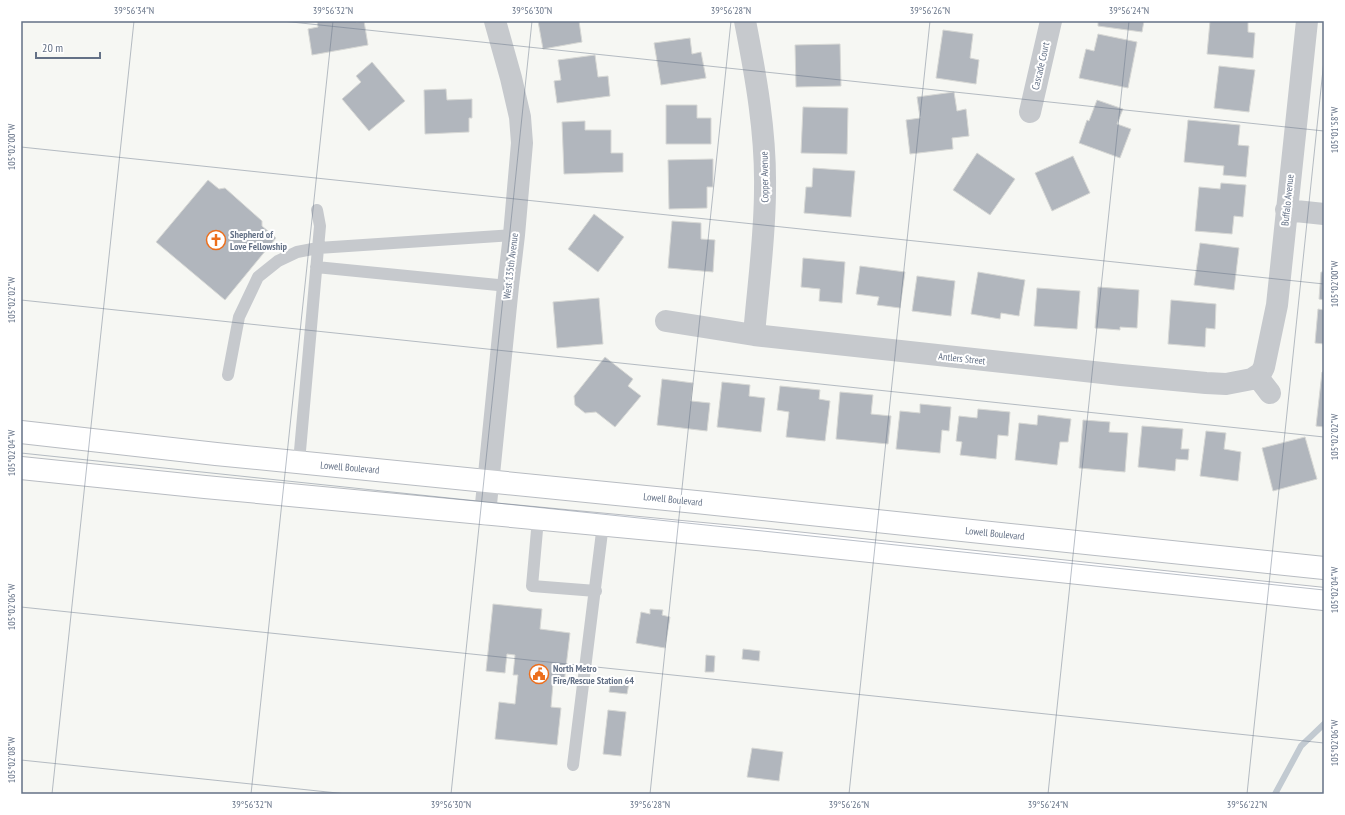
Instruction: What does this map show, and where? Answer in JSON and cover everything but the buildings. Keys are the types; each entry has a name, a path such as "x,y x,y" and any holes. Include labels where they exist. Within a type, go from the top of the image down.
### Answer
{"main road":[{"name":"Lowell Boulevard","path":"21,432 1324,568"},
{"path":"21,468 484,514 604,524 1324,599"}],"street":[{"name":"West 135th Avenue","path":"484,514 514,235 522,143 520,117 495,21"},
{"name":"Copper Avenue","path":"745,21 757,82 765,160 764,223 754,335"},
{"name":"Cascade Court","path":"1030,112 1051,21"},
{"name":"Buffalo Avenue","path":"1257,376 1264,367 1277,305 1307,21"},
{"path":"1286,210 1324,214"},
{"name":"Antlers Street","path":"666,321 754,335 1122,376 1226,384 1252,379 1257,376"},
{"path":"1257,376 1270,393"}],"lane":[{"path":"299,462 320,226 317,210"},
{"path":"228,375 239,317 258,277 278,261 298,252 318,248 514,235"},
{"path":"316,267 508,286"},
{"path":"538,519 532,586 596,591"},
{"path":"573,765 604,524"}],"waterway":[{"path":"1275,794 1301,746 1324,724"}],"place":[{"name":"Shepherd of Love Fellowship","path":"216,240"},
{"name":"North Metro Fire/Rescue Station 64","path":"539,674"}]}
